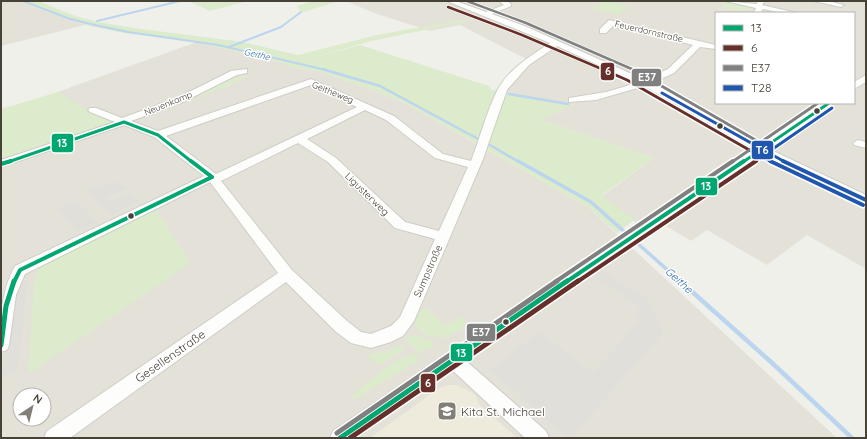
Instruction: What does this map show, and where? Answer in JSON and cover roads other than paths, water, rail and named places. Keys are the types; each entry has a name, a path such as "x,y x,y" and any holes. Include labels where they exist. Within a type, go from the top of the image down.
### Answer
{"street":[{"path":"450,1 487,14 645,83 756,147 866,200"},
{"path":"487,14 509,5 502,1"},
{"path":"728,1 788,12"},
{"path":"816,1 840,5"},
{"name":"Feuerdornstraße","path":"603,31 612,22 698,44 715,47"},
{"name":"Sumpstraße","path":"287,274 341,326 357,338 371,341 390,335 406,321 474,165 501,92 509,80 531,59 556,44"},
{"name":"Feuerdornstraße","path":"572,100 610,93 645,83 671,71 698,44"},
{"name":"Neuenkamp","path":"1,164 124,122 129,118 180,100 234,73 244,71"},
{"path":"855,85 866,78"},
{"name":"Geitheweg","path":"158,135 311,82 390,118 439,156 474,165"},
{"path":"340,438 756,147 827,104"},
{"path":"1,345 10,286 14,276 20,270 366,106"},
{"path":"93,110 158,135 214,178 287,274"},
{"name":"Ligusterweg","path":"298,138 332,160 400,225 443,236"},
{"name":"Gesellenstraße","path":"54,438 287,274"},
{"path":"452,359 539,438"}],"waterway":[{"name":"Geithe","path":"23,1 70,19 95,25 128,32 218,45 323,69"},
{"path":"97,21 180,1"},
{"path":"229,47 281,27 301,12"},
{"name":"Geithe","path":"323,69 380,86 480,140"},
{"path":"509,94 568,104"},
{"name":"Geithe","path":"490,145 519,162"},
{"name":"Geithe","path":"518,161 591,202 681,282"},
{"name":"Geithe","path":"680,281 770,361 852,438"}],"place":[{"name":"Kita St. Michael","path":"447,411"}]}
